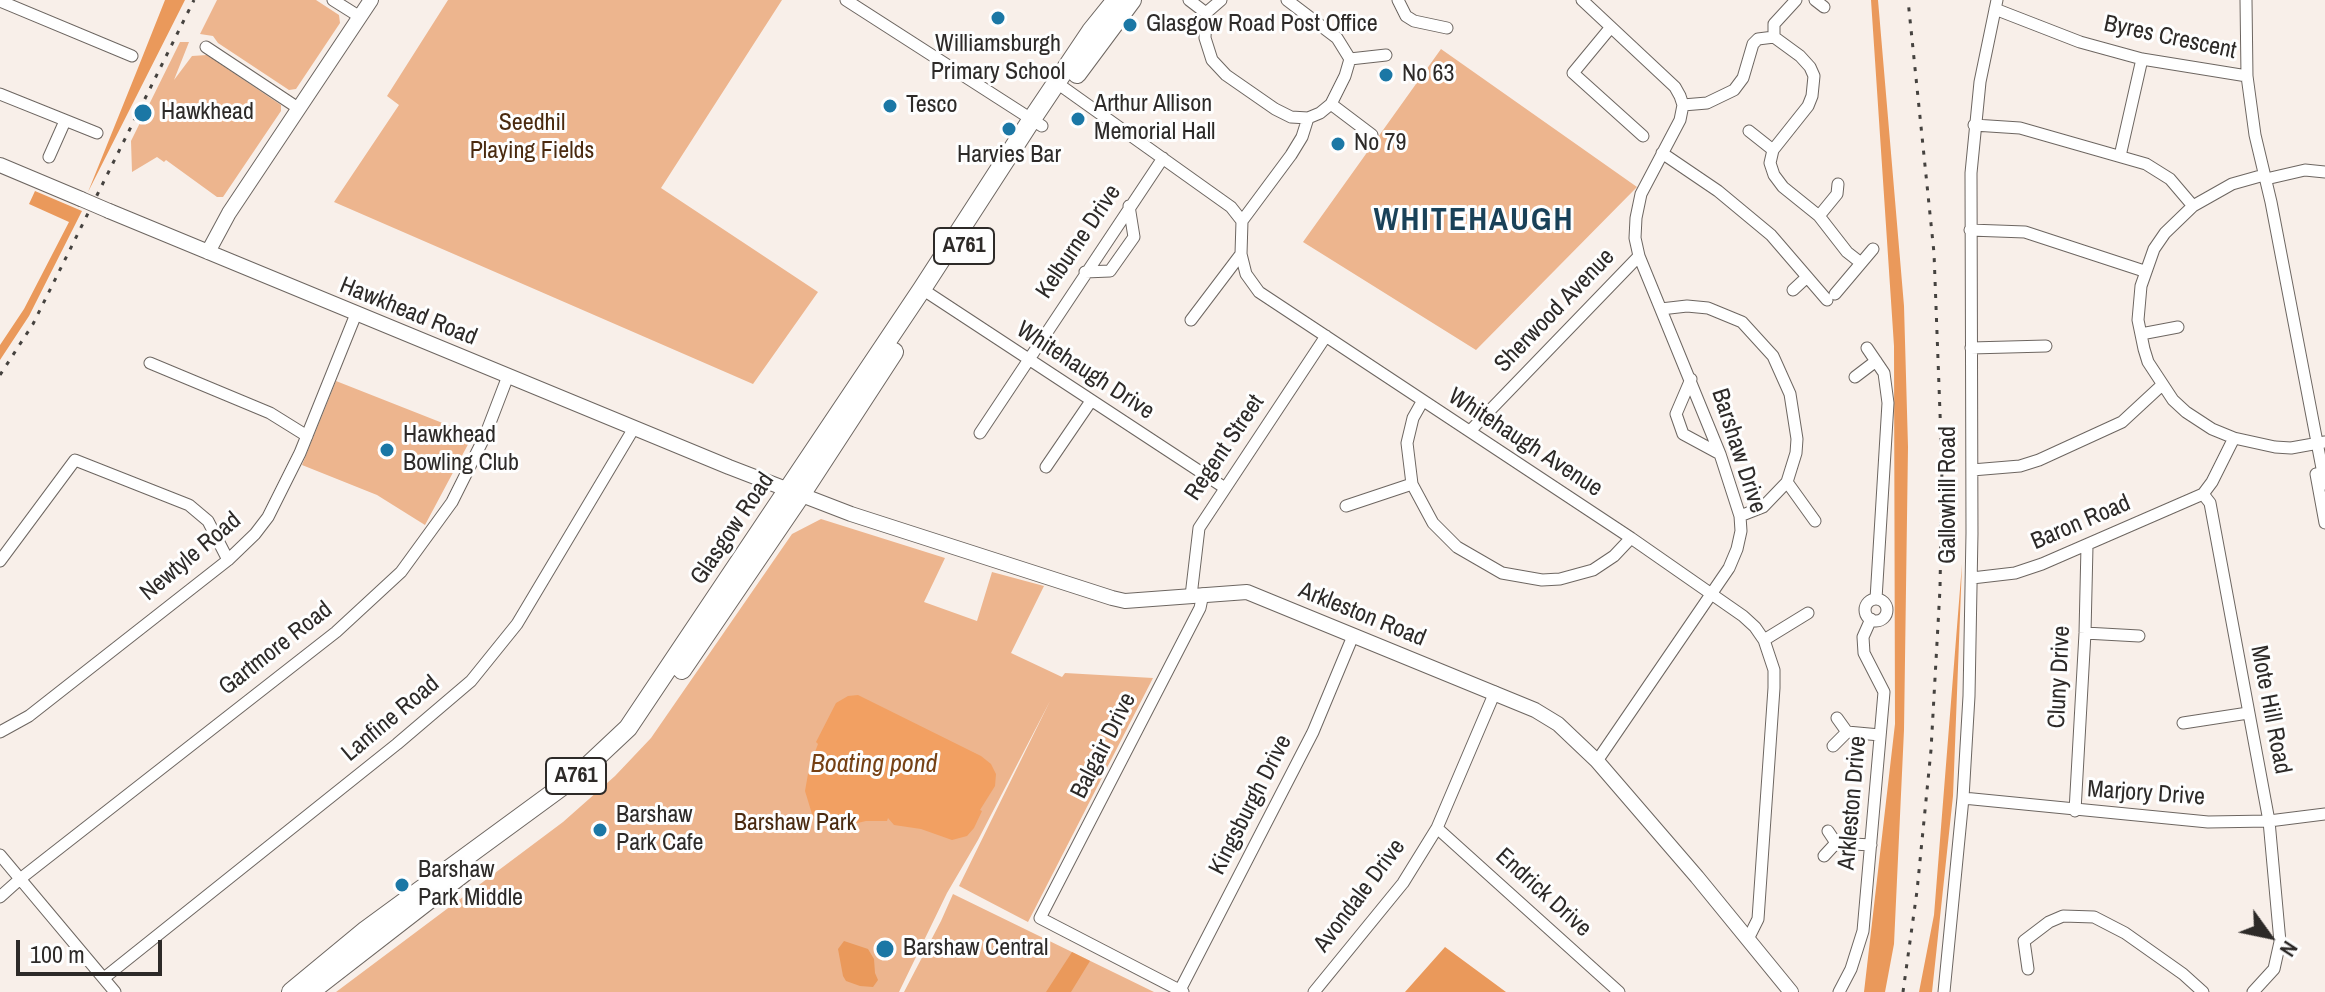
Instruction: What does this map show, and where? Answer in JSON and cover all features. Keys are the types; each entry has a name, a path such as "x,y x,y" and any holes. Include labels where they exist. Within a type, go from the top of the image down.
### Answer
{"main road":[{"name":"Glasgow Road","path":"1062,86 1091,31 1116,0"},
{"name":"Glasgow Road","path":"310,992 559,804 640,731 1037,122 1132,0"},
{"name":"Glasgow Road","path":"291,992 366,930 579,774 628,728 795,493"}],"street":[{"path":"333,0 360,17"},
{"path":"208,252 229,213 371,0"},
{"path":"846,0 1037,122"},
{"path":"1189,0 1206,13"},
{"path":"1221,0 1206,13 1205,38 1212,60 1226,75 1291,117 1308,118 1331,104 1340,89 1350,59"},
{"path":"1287,0 1337,38 1350,59"},
{"path":"1398,0 1406,16 1414,21 1447,28"},
{"path":"1582,0 1675,87 1683,105 1680,120 1662,153 1718,191 1771,235 1807,277 1831,297 1873,249"},
{"path":"1774,37 1774,24 1796,0"},
{"path":"2246,0 2247,76 2265,177 2265,204 2325,484"},
{"path":"0,1 132,56"},
{"name":"Byres Crescent","path":"1996,4 2080,42 2142,59 2247,76"},
{"name":"Gallowhill Road","path":"1944,992 1963,798 1972,578 1970,230 1974,125 1985,50 1996,4"},
{"path":"1611,27 1573,73 1643,136"},
{"path":"1683,105 1707,103 1729,94 1743,78 1753,44 1758,39 1774,37 1800,56 1814,76 1808,106 1773,150 1770,163 1783,187 1819,216 1847,252 1861,263"},
{"path":"206,47 298,108"},
{"path":"1350,59 1386,55"},
{"path":"2120,156 2142,59"},
{"path":"1062,86 1231,207 1242,221 1291,155 1302,137 1308,118"},
{"path":"0,94 97,133"},
{"path":"1331,104 1372,135"},
{"path":"49,157 65,121"},
{"path":"1974,125 2020,128 2146,164 2170,179 2193,206"},
{"path":"1749,131 1773,150"},
{"name":"Barshaw Drive","path":"1597,761 1712,594 1737,549 1741,531 1740,516 1720,454 1639,256 1636,218 1641,194 1662,153"},
{"name":"Kelburne Drive","path":"980,433 1163,158"},
{"name":"Hawkhead Road","path":"0,165 795,493"},
{"path":"2318,444 2275,447 2234,438 2212,429 2186,412 2162,385 2148,362 2138,320 2144,271 2165,233 2193,206 2232,184 2305,170 2325,172"},
{"path":"1819,216 1837,194 1838,184"},
{"path":"1085,272 1110,271 1134,237 1129,206"},
{"name":"Whitehaugh Avenue","path":"1242,221 1241,254 1246,274 1259,292 1631,538 1743,616 1764,640 1774,670 1774,688 1758,919 1748,939"},
{"path":"1970,230 2025,232 2144,271"},
{"path":"1191,320 1241,254"},
{"name":"Sherwood Avenue","path":"1470,431 1639,256"},
{"path":"1793,290 1807,277"},
{"name":"Whitehaugh Drive","path":"926,292 1225,488"},
{"path":"1661,309 1708,308 1728,314 1754,332 1773,356 1790,394 1796,425 1796,453 1787,482 1763,507 1740,516"},
{"name":"Newtyle Road","path":"0,732 29,716 228,560 268,517 307,436 356,314"},
{"path":"2141,334 2178,327"},
{"name":"Regent Street","path":"1197,595 1199,528 1326,336"},
{"path":"1971,348 2046,346"},
{"path":"1855,377 1876,361 1867,348"},
{"name":"Arkleston Drive","path":"1839,992 1851,969 1863,931 1884,692 1864,653 1863,637 1871,619 1878,620 1885,614 1885,604 1876,599 1888,403 1884,373 1876,361"},
{"path":"150,363 270,413 307,436"},
{"name":"Gartmore Road","path":"0,897 336,632 401,572 452,502 485,436 508,376"},
{"path":"1691,379 1676,414 1683,434 1720,454"},
{"path":"1972,470 2020,466 2039,460 2122,422 2162,385"},
{"path":"1046,467 1091,401"},
{"path":"1422,402 1413,418 1407,443 1412,484 1433,523 1457,547 1502,573 1542,580 1560,579 1593,570 1614,556 1631,538"},
{"name":"Lanfine Road","path":"104,978 397,744 471,681 517,624 634,428"},
{"path":"2203,494 2234,438"},
{"path":"2318,444 2325,523"},
{"path":"0,561 75,460 189,505 208,521 228,560"},
{"path":"1787,482 1815,521"},
{"path":"1346,506 1412,484"},
{"name":"Arkleston Road","path":"795,493 1125,601 1247,592 1495,692 1546,716 1597,761 1791,992"},
{"name":"Baron Road","path":"1972,578 2015,573 2087,546 2203,494"},
{"name":"Mote Hill Road","path":"2203,494 2210,503 2269,821 2280,942 2274,969 2253,992"},
{"name":"Cluny Drive","path":"2075,811 2087,546"},
{"name":"Balgair Drive","path":"1181,991 1040,918 1200,608 1197,595"},
{"path":"1764,640 1808,613"},
{"path":"2085,633 2139,636"},
{"name":"Kingsburgh Drive","path":"1181,991 1313,732 1353,636"},
{"name":"Avondale Drive","path":"1314,992 1403,883 1437,828 1495,692"},
{"path":"2183,723 2248,713"},
{"path":"1837,718 1847,732 1880,735"},
{"path":"1833,746 1847,732"},
{"name":"Marjory Drive","path":"1963,798 2208,822 2269,821 2325,814"},
{"name":"Endrick Drive","path":"1437,828 1619,992"},
{"path":"1828,831 1836,843"},
{"path":"1836,843 1871,845"},
{"path":"1824,856 1836,843"},
{"path":"0,855 115,992"},
{"path":"2028,969 2024,941 2049,922 2063,916 2094,917 2125,933 2203,992"}],"green space":[{"path":"217,0 316,0 339,15 340,23 296,89 289,90 218,43 213,36 200,34"},
{"name":"Seedhil Playing Fields","path":"448,0 782,0 661,188 818,292 753,384 334,202 399,105 387,96"},
{"path":"180,42 189,42 174,80 192,56 207,55 281,105 281,111 223,197 217,197 166,160 164,162 157,157 132,172 131,141"},
{"path":"1441,49 1637,187 1476,350 1303,242"},
{"name":"Hawkhead Bowling Club","path":"336,381 473,435 425,525 377,495 302,465"},
{"name":"Barshaw Park","path":"821,519 945,558 924,602 977,621 992,572 1044,586 1011,653 1062,677 1065,673 1153,678 1028,922 959,886 1050,701 947,893 899,992 336,992 563,822 615,776 651,738 792,534"},
{"path":"953,894 1154,992 904,992"}],"shaded area":[{"path":"165,0 185,0 88,192 136,73"},
{"path":"1871,0 1878,0 1904,306 1908,447 1904,730 1894,944 1885,992 1864,992 1895,724 1894,346"},
{"path":"35,191 82,211 29,316 0,360 0,345 24,309 69,222 29,204"},
{"path":"1962,564 1953,796 1932,992 1919,992 1934,915"},
{"path":"844,941 868,949 874,959 878,980 873,987 846,981 838,949"},
{"path":"1445,947 1506,992 1405,992"},
{"path":"1072,952 1090,961 1071,992 1046,992"}],"water":[{"name":"Boating pond","path":"858,695 981,756 991,764 996,774 995,786 967,836 952,840 921,829 894,825 888,818 887,821 866,821 836,828 818,821 812,814 805,791 812,751 815,752 816,742 836,703 848,696"}],"railway":[{"path":"0,375 33,324 194,0"},
{"path":"1903,992 1931,750 1940,589 1942,466 1934,253 1908,0"}],"place":[{"name":"Williamsburgh Primary School","path":"998,18"},
{"name":"Glasgow Road Post Office","path":"1130,25"},
{"name":"No 63","path":"1386,75"},
{"name":"Tesco","path":"890,106"},
{"name":"Hawkhead","path":"143,113"},
{"name":"Arthur Allison Memorial Hall","path":"1078,119"},
{"name":"Harvies Bar","path":"1009,129"},
{"name":"No 79","path":"1338,144"},
{"name":"Hawkhead Bowling Club","path":"387,450"},
{"name":"Barshaw Park Cafe","path":"600,830"},
{"name":"Barshaw Park Middle","path":"402,885"},
{"name":"Barshaw Central","path":"885,949"}],"district":[{"name":"WHITEHAUGH","path":"1474,221"}]}
